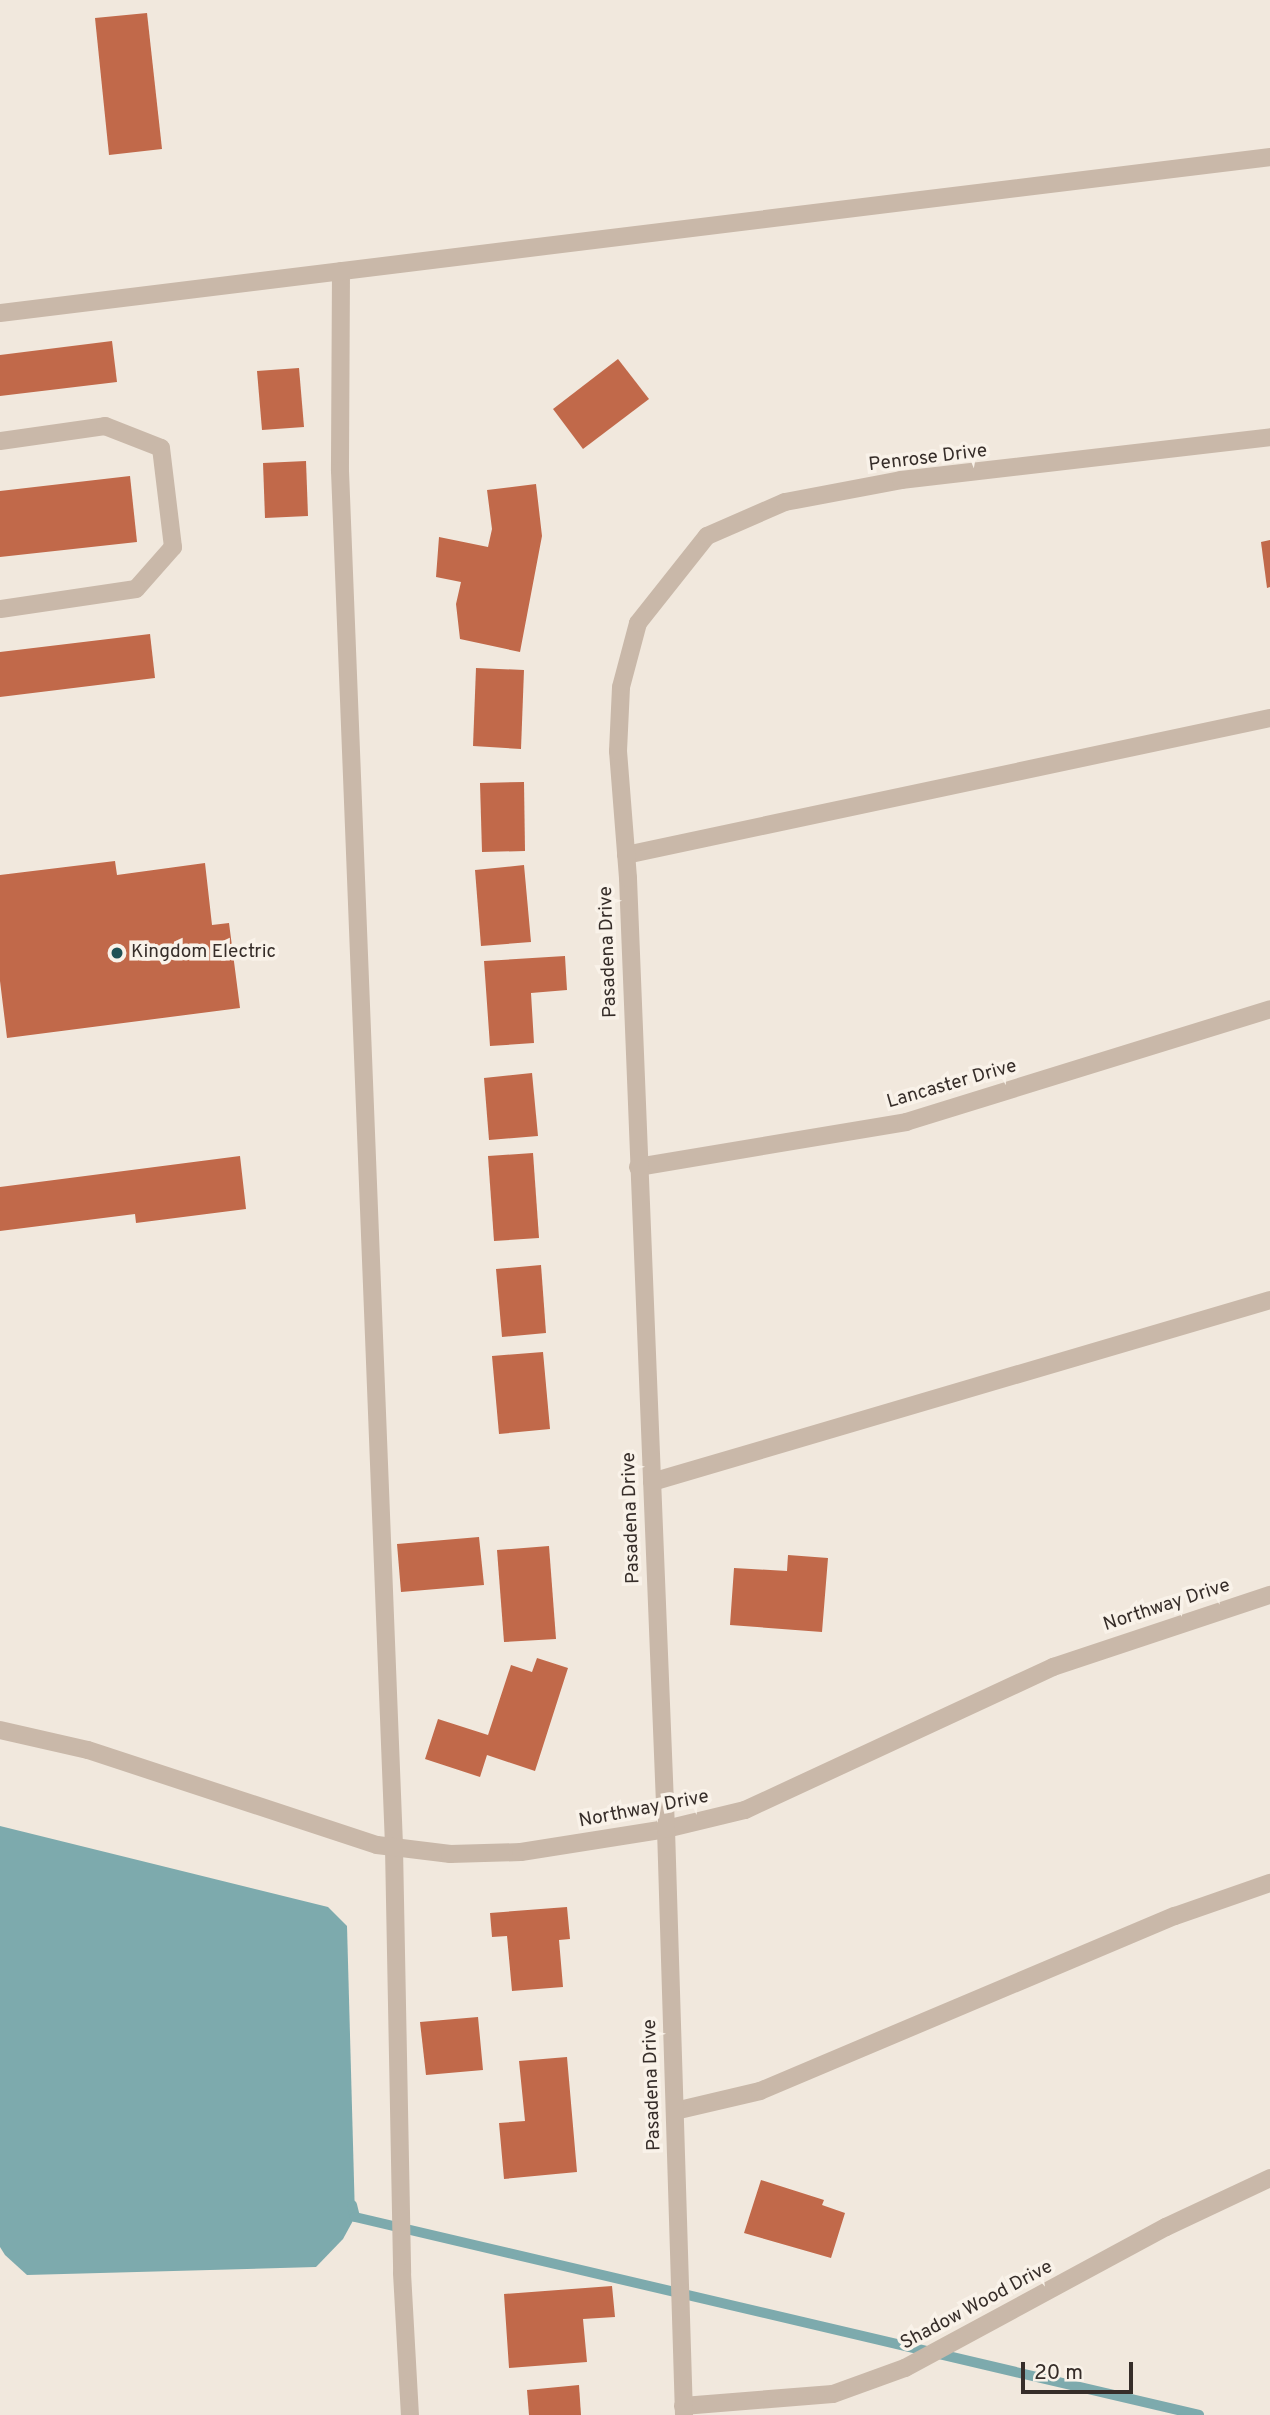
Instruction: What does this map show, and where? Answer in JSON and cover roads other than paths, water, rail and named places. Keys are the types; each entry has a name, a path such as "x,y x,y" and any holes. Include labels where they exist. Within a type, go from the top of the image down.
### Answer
{"street":[{"path":"0,313 1270,157"},
{"path":"341,271 340,471 394,1848 402,2273 410,2415"},
{"path":"0,441 105,426 161,448 173,547 136,589 0,609"},
{"name":"Penrose Drive","path":"638,623 707,536 785,502 901,480 1270,437"},
{"name":"Pasadena Drive","path":"638,623 621,687 618,751 626,855 666,1829 684,2411"},
{"path":"626,855 1270,718"},
{"name":"Lancaster Drive","path":"638,1167 905,1122 1270,1009"},
{"path":"652,1482 1270,1300"},
{"name":"Northway Drive","path":"0,1730 88,1750 272,1814 394,1848 450,1854 521,1852 666,1829 745,1810 808,1784 1053,1667 1270,1595"},
{"path":"675,2111 760,2091 1175,1916 1270,1882"},
{"name":"Shadow Wood Drive","path":"684,2411 833,2394 905,2368 1166,2227 1270,2178"}],"water":[{"path":"0,1826 328,1907 347,1926 355,2217 343,2239 316,2267 27,2275 5,2255 0,2247"}],"waterway":[{"path":"352,2205 355,2217 1199,2415"}],"place":[{"name":"Kingdom Electric","path":"117,953"}]}
